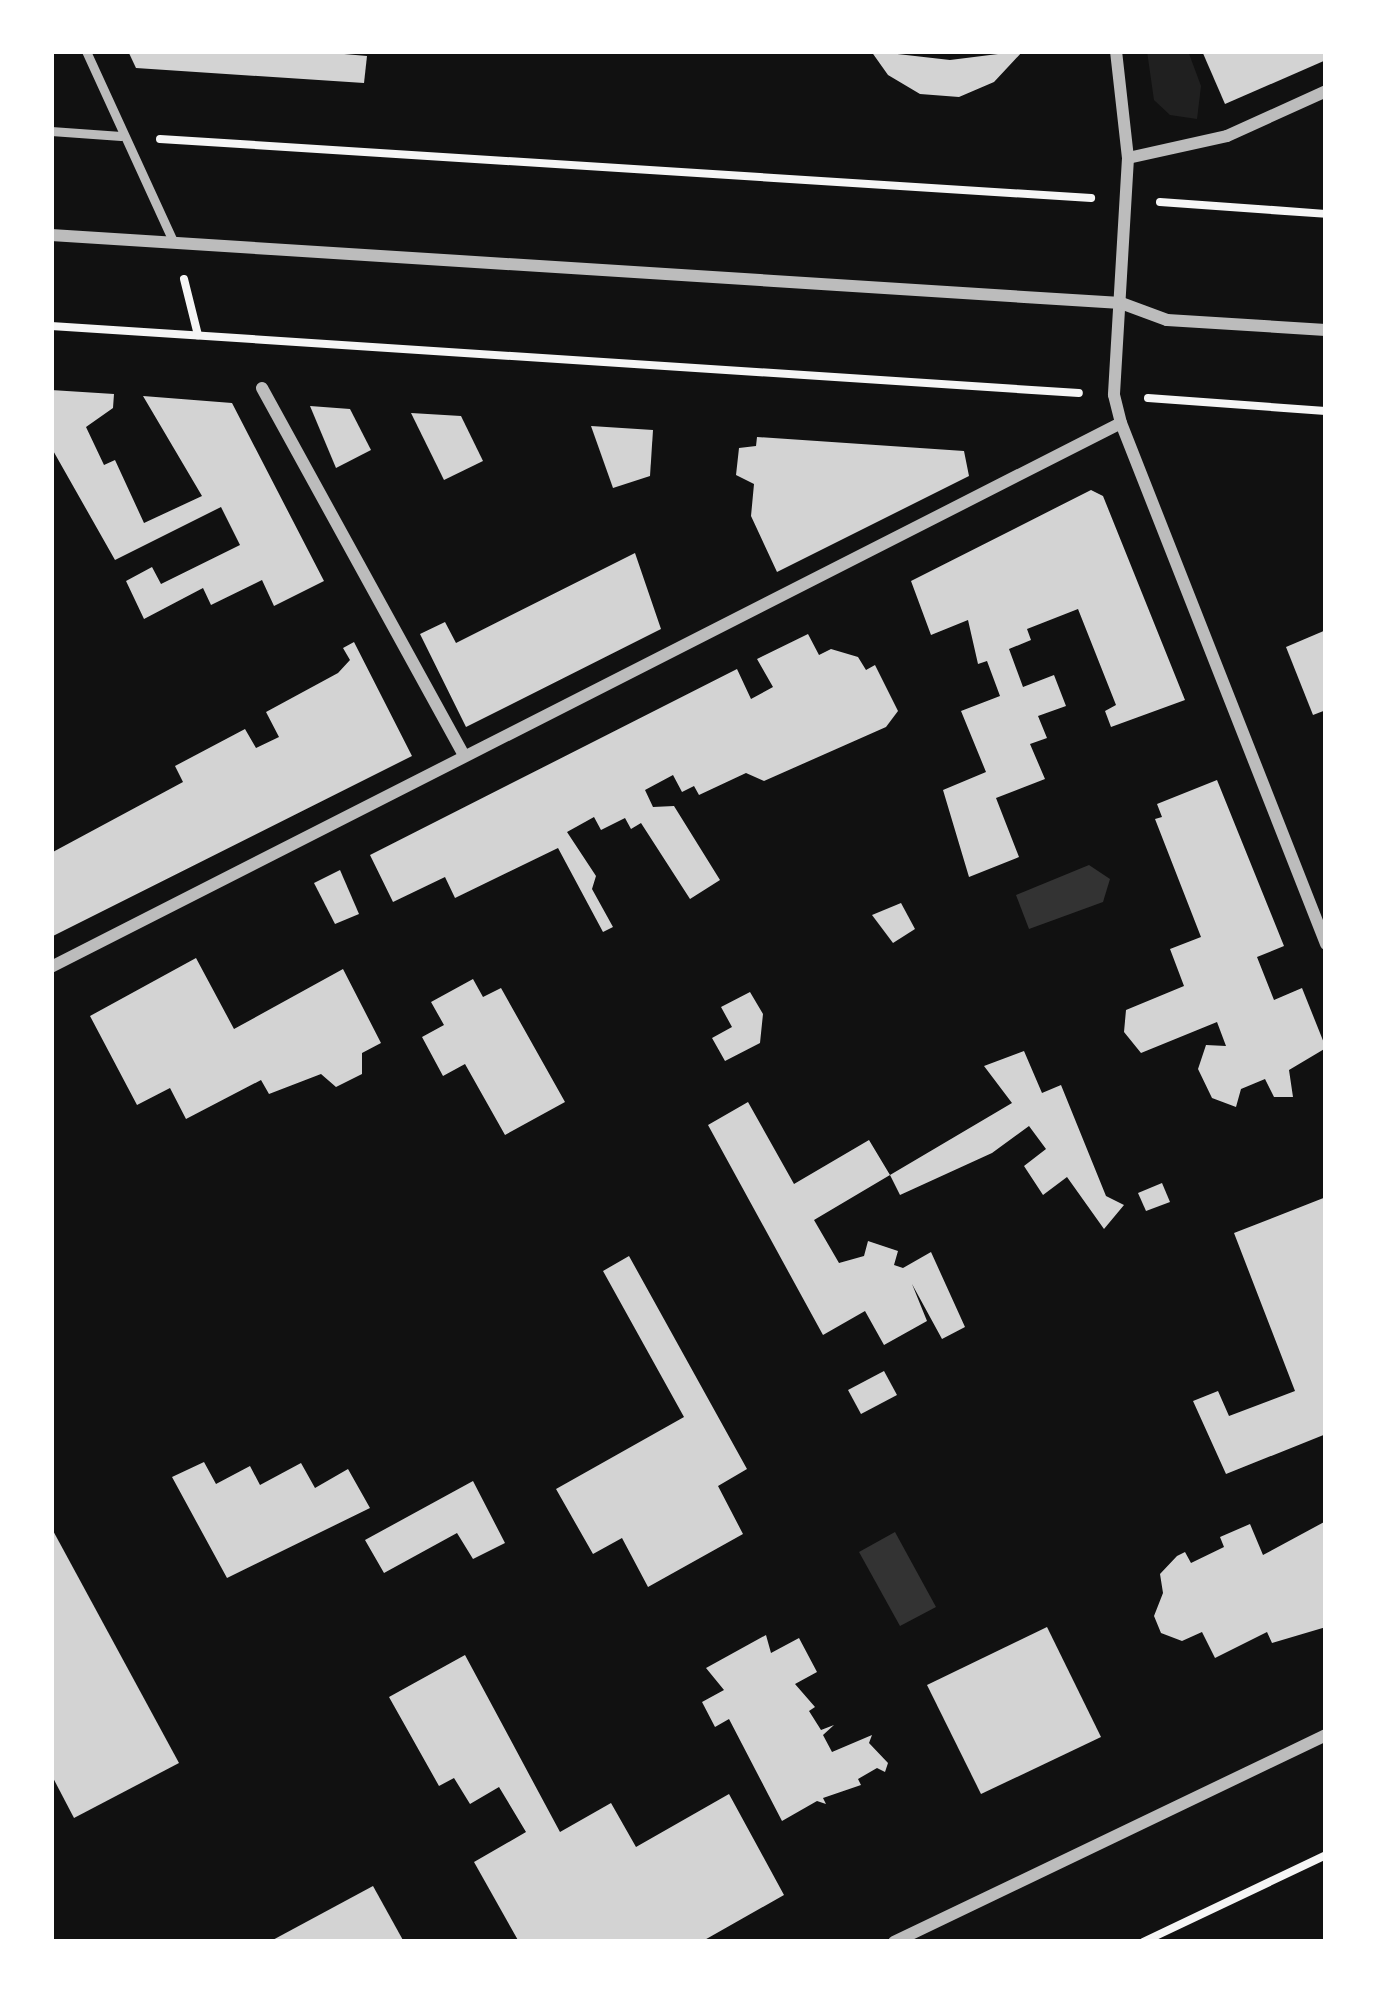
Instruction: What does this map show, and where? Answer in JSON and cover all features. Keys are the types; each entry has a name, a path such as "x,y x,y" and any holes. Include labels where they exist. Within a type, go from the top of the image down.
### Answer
{"street":[{"path":"1116,51 1128,158 1114,395 1120,423 1326,944"},
{"path":"1128,158 1227,136 1326,92"},
{"path":"51,235 1121,303 1167,320 1326,330"},
{"path":"262,388 462,752"},
{"path":"51,967 462,752 1120,423"},
{"path":"894,1942 1326,1735"}],"lane":[{"path":"86,51 174,243"},
{"path":"51,130 121,136"}],"path":[{"path":"121,136 1326,214"},
{"path":"174,243 198,335"},
{"path":"51,326 1326,411"},
{"path":"1143,1942 1326,1856"}],"shaded area":[{"path":"1147,51 1188,51 1201,86 1197,119 1170,115 1154,100"},
{"path":"1089,865 1110,879 1103,902 1029,929 1016,895"},
{"path":"895,1532 936,1607 900,1626 859,1552"}],"building":[{"path":"128,51 310,51 367,56 364,83 136,68"},
{"path":"871,51 950,60 1023,51 994,82 959,97 920,94 888,75"},
{"path":"1202,51 1326,51 1326,60 1225,104"},
{"path":"51,390 114,394 113,408 86,427 104,465 115,460 144,523 202,496 143,396 232,403 324,581 274,606 262,580 211,605 203,588 144,619 126,581 152,567 161,584 240,545 221,507 115,560 51,447"},
{"path":"310,406 350,409 371,450 336,468"},
{"path":"411,413 461,416 483,461 444,480"},
{"path":"591,426 653,430 650,476 613,488"},
{"path":"757,437 964,451 969,476 777,572 751,516 754,484 736,475 739,448 756,446"},
{"path":"1091,490 1103,496 1185,700 1111,727 1105,711 1116,705 1078,609 1027,629 1031,640 1009,649 1023,687 1054,675 1066,706 1038,716 1047,738 1030,744 1045,779 996,798 1019,857 969,877 943,790 986,772 961,711 1000,696 987,661 978,664 968,620 931,635 911,581"},
{"path":"635,553 661,629 466,727 420,634 445,622 456,643"},
{"path":"1326,630 1326,710 1313,715 1286,647"},
{"path":"808,634 819,655 831,649 858,657 866,670 875,665 898,711 886,727 764,781 746,773 699,795 694,786 682,792 673,775 645,790 653,807 674,806 720,880 690,899 641,823 631,829 625,818 601,830 594,817 567,832 596,876 592,889 613,927 603,932 558,848 455,898 445,877 393,902 370,855 737,669 751,699 773,687 757,659"},
{"path":"354,642 412,756 51,937 51,853 183,782 175,766 245,729 256,748 279,737 266,712 338,673 350,660 343,648"},
{"path":"1217,780 1284,946 1257,957 1274,1000 1302,988 1326,1048 1289,1070 1293,1097 1274,1097 1265,1079 1241,1089 1236,1107 1212,1098 1198,1069 1206,1045 1226,1046 1217,1022 1141,1053 1124,1032 1126,1010 1184,986 1170,949 1201,937 1155,819 1162,817 1157,804"},
{"path":"340,870 359,914 335,924 314,883"},
{"path":"901,903 915,929 893,943 872,915"},
{"path":"196,958 234,1029 343,969 381,1043 362,1053 362,1074 336,1087 321,1074 269,1094 261,1080 186,1119 170,1088 137,1105 90,1016"},
{"path":"473,979 483,997 501,988 565,1102 505,1135 465,1064 443,1076 422,1037 444,1025 431,1002"},
{"path":"750,992 763,1014 760,1043 725,1061 712,1038 732,1027 721,1007"},
{"path":"1024,1051 1042,1093 1061,1085 1106,1196 1124,1205 1104,1229 1067,1177 1043,1195 1024,1166 1046,1149 1029,1126 992,1153 900,1195 890,1175 1012,1103 984,1066"},
{"path":"748,1102 794,1184 869,1140 890,1175 814,1220 839,1263 864,1256 868,1241 898,1251 894,1265 903,1268 931,1252 965,1327 942,1339 912,1284 927,1321 884,1345 865,1311 823,1335 708,1125"},
{"path":"1162,1183 1170,1202 1146,1211 1138,1193"},
{"path":"1326,1197 1326,1434 1226,1474 1193,1401 1218,1391 1229,1416 1295,1391 1234,1233"},
{"path":"629,1256 747,1469 718,1486 743,1534 648,1587 622,1538 593,1554 556,1489 684,1417 603,1271"},
{"path":"884,1371 897,1395 861,1414 848,1390"},
{"path":"204,1462 216,1484 250,1466 260,1485 301,1463 315,1488 348,1469 370,1508 227,1578 172,1477"},
{"path":"473,1481 505,1543 473,1559 457,1533 384,1573 365,1540"},
{"path":"1326,1521 1326,1627 1272,1643 1267,1632 1215,1658 1202,1632 1182,1641 1161,1633 1154,1616 1163,1593 1160,1574 1177,1556 1185,1552 1191,1563 1224,1547 1220,1537 1250,1524 1263,1555"},
{"path":"51,1527 179,1763 74,1818 51,1774"},
{"path":"1047,1627 1101,1737 981,1794 927,1685"},
{"path":"766,1635 771,1653 799,1638 817,1672 795,1684 815,1707 809,1711 821,1730 834,1725 823,1735 832,1752 872,1735 869,1743 888,1763 885,1772 877,1768 858,1779 861,1785 823,1798 826,1804 817,1801 782,1821 729,1719 715,1727 702,1702 724,1690 706,1668"},
{"path":"465,1655 560,1832 611,1803 636,1847 729,1794 784,1895 701,1942 519,1942 474,1862 526,1832 499,1787 470,1804 454,1778 439,1786 389,1697"},
{"path":"373,1886 404,1942 269,1942"}]}
